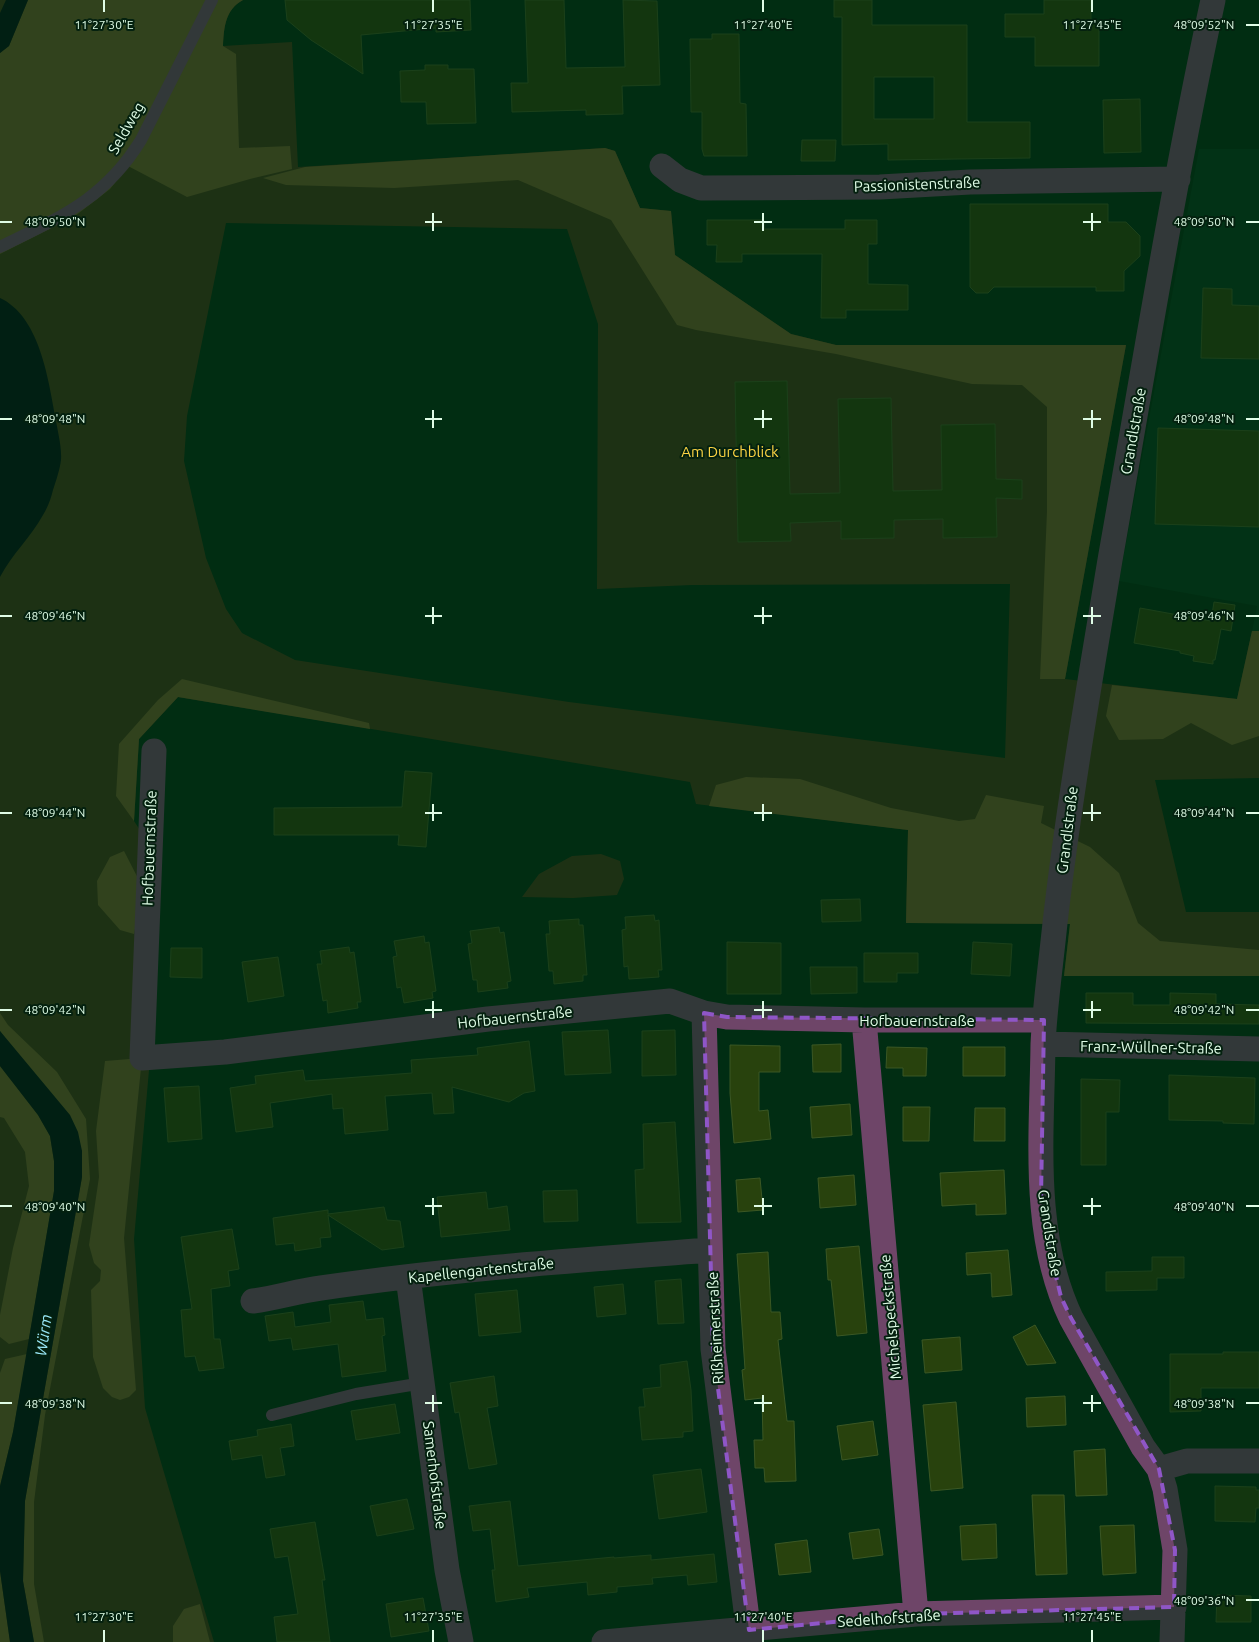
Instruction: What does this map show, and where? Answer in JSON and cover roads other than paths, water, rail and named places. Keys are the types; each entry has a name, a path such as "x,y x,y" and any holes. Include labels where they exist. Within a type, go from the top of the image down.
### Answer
{"street":[{"name":"Grandlstraße","path":"1172,1642 1175,1550 1165,1489 1159,1469 1130,1424 1071,1318 1061,1297 1048,1243 1041,1198 1044,1032 1076,762 1196,77 1213,0"},
{"name":"Passionistenstraße","path":"662,166 680,180 701,188 880,187 970,182 1178,179"},
{"name":"Hofbauernstraße","path":"154,751 142,1058 226,1052 488,1019 670,1001 704,1013 728,1017 864,1020 1044,1032"},
{"name":"Rißheimerstraße","path":"704,1013 713,1349 750,1636"},
{"name":"Michelspeckstraße","path":"864,1020 916,1614"},
{"name":"Franz-Wüllner-Straße","path":"1044,1032 1259,1049"},
{"name":"Kapellengartenstraße","path":"254,1301 319,1288 408,1277 587,1259 710,1250"},
{"name":"Samerhofstraße","path":"408,1277 447,1570 461,1642"},
{"path":"1159,1469 1186,1461 1259,1461"},
{"name":"Sedelhofstraße","path":"604,1642 750,1636 916,1614 1174,1607"}],"lane":[{"name":"Seldweg","path":"0,247 71,211 106,185 128,161 141,140 212,0"},
{"path":"272,1414 356,1394 423,1383"}],"water":[{"path":"6,0 28,0 9,46 0,53 0,13"},
{"path":"0,298 13,307 24,319 40,349 49,383 61,460 46,509 0,577"},
{"name":"Würm","path":"0,1031 70,1115 78,1132 82,1151 82,1177 25,1501 23,1581 34,1642 10,1642 0,1571 0,1486 13,1432 54,1191 54,1161 50,1136 38,1115 0,1066"}],"park label":[{"name":"Am Durchblick","path":"730,451"}]}
